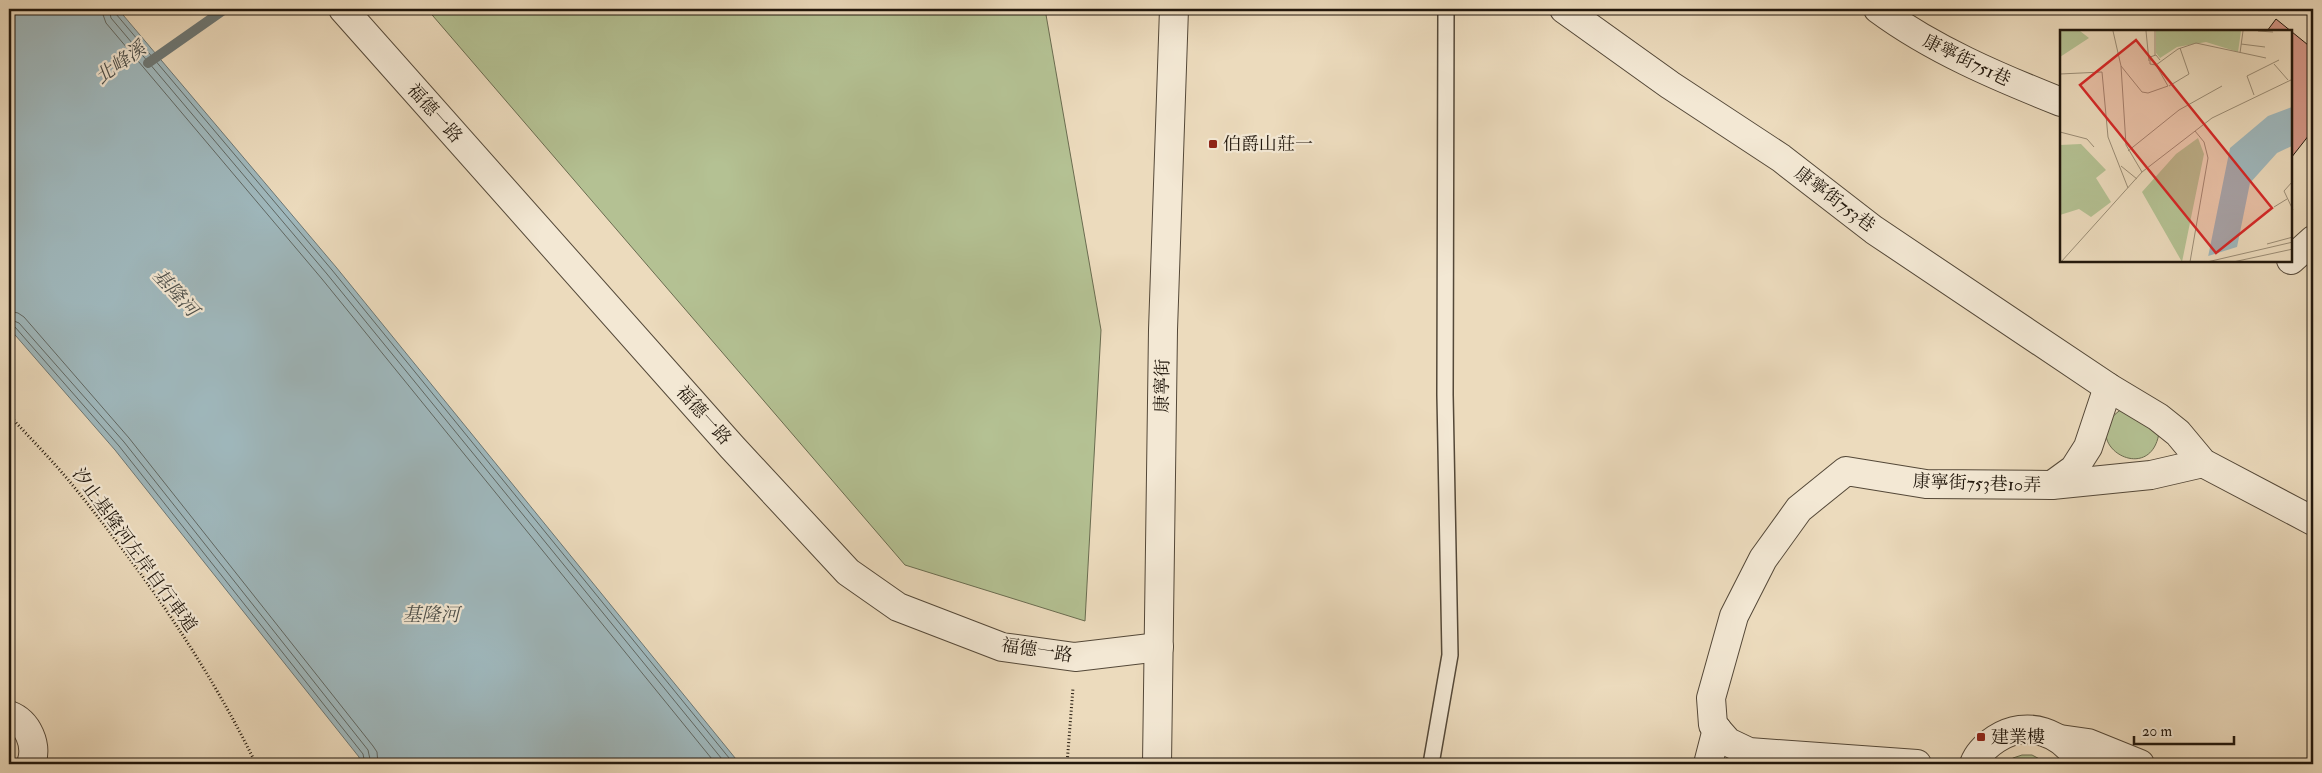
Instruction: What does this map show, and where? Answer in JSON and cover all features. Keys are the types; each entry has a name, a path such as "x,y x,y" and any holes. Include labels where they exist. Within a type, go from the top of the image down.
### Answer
{"street":[{"name":"福德一路","path":"343,9 719,432 848,572 898,607 1002,647 1075,657 1160,647"},
{"name":"康寧街","path":"1157,764 1163,330 1174,9"},
{"name":"康寧街753巷","path":"1564,9 1670,85 1780,158 1874,230 2108,387 2172,427 2203,463"},
{"name":"康寧街751巷","path":"1878,9 1908,31 2015,84 2060,102"},
{"path":"2292,259 2313,240"},
{"path":"2273,262 2283,267 2289,262"},
{"path":"2052,485 2074,469 2088,446 2108,387"},
{"path":"2203,463 2313,521"},
{"name":"康寧街753巷10弄","path":"1717,729 1713,725 1711,698 1734,616 1763,559 1799,509 1846,471 1926,484 2052,485 2151,475 2203,463"},
{"path":"9,715 23,725 30,735 33,746 31,764"},
{"path":"1708,764 1717,729"},
{"path":"1717,729 1728,742 1749,752 1917,764"},
{"path":"1974,764 1988,744 2004,734 2023,729 2042,730 2060,739 2074,752 2080,764"},
{"path":"2060,739 2088,743 2140,764"}],"lane":[{"path":"1431,764 1450,654 1445,395 1446,9"}],"path":[{"name":"汐止基隆河左岸自行車道","path":"9,415 70,482 166,609 218,695 256,764"},
{"path":"1067,764 1075,657"}],"green space":[{"path":"427,9 1045,9 1101,330 1085,621 905,565"},
{"path":"2122,409 2159,433 2153,449 2143,457 2130,458 2119,454 2110,445 2106,434 2109,422"},
{"path":"2022,755 2032,755 2049,764 2004,764"}],"water":[{"name":"基隆河","path":"9,9 118,9 336,267 740,764 360,764 359,757 115,450 9,328"}],"building":[{"path":"2276,19 2290,30 2268,30"},
{"path":"2292,32 2313,49 2313,130 2292,157"}],"waterway":[{"name":"北峰溪","path":"148,63 225,9"}],"place":[{"name":"伯爵山莊一","path":"1213,144"},
{"name":"建業樓","path":"1981,737"}]}
